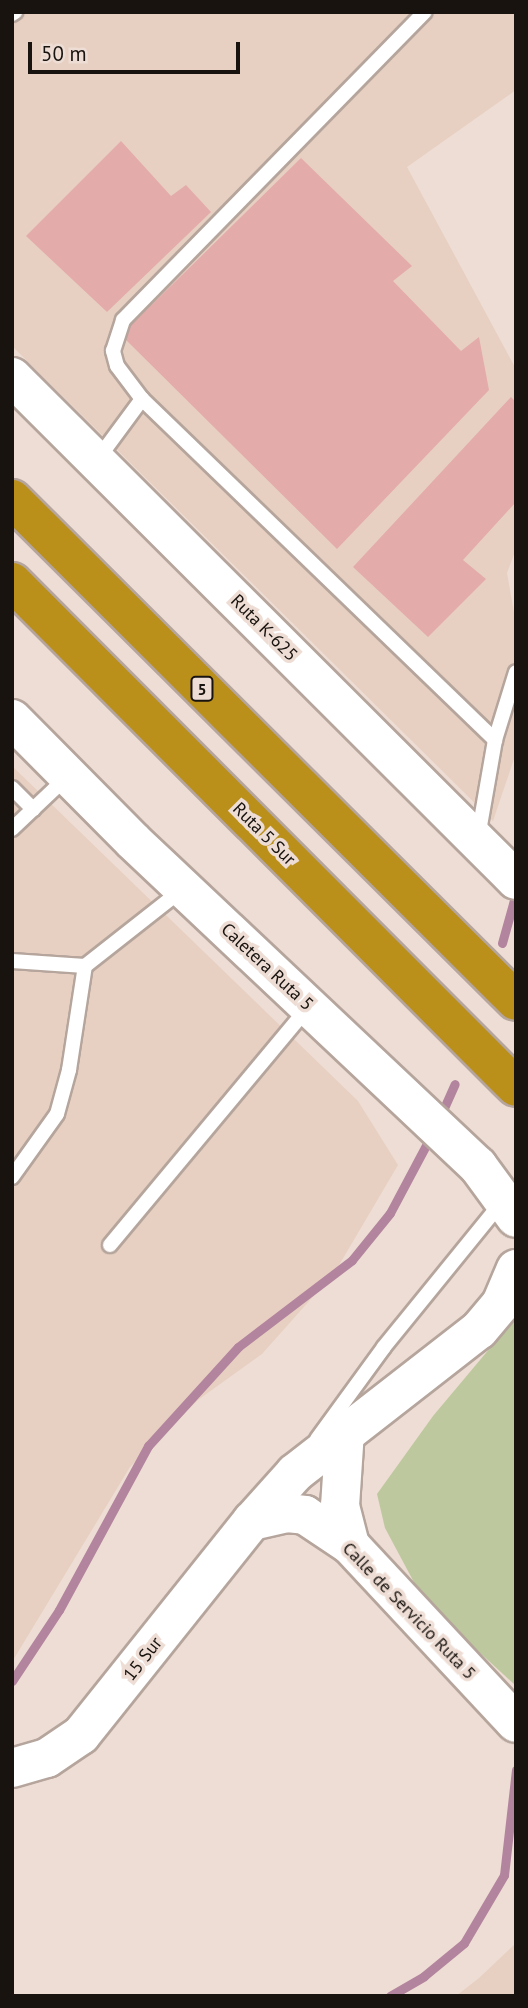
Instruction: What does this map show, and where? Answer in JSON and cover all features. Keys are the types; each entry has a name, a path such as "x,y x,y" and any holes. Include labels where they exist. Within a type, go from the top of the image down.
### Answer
{"highway":[{"name":"5","path":"12,499 516,1001"},
{"name":"Ruta 5 Sur","path":"12,582 516,1087"}],"main road":[{"name":"Ruta K-625","path":"12,377 498,863"},
{"name":"Caletera Ruta 5","path":"12,719 183,889 455,1144 510,1208"},
{"path":"251,1521 295,1473 345,1431 479,1330 501,1304 516,1269"},
{"path":"345,1431 340,1506 350,1545"},
{"name":"Calle de Servicio Ruta 5","path":"251,1521 287,1513 305,1515 350,1545 516,1723"},
{"name":"15 Sur","path":"12,1768 47,1758 81,1735 251,1521"}],"lane":[{"path":"425,12 123,320 113,351 117,366 142,398 495,740"},
{"path":"96,461 142,398"},
{"path":"498,863 495,740 516,672"},
{"path":"12,829 68,776"},
{"path":"12,788 33,809"},
{"path":"12,961 85,966 183,889"},
{"path":"12,1177 57,1114 69,1070 85,966"},
{"path":"110,1245 309,1006"},
{"path":"295,1473 336,1408 510,1208"}],"shaded area":[{"path":"12,12 516,12 516,90 407,167 516,369 516,549 507,573 516,624 516,753 493,821 12,346"},
{"path":"12,766 358,1101 398,1165 335,1272 262,1354 198,1400 130,1467 12,1662"},
{"path":"516,1943 516,1996 456,1996 479,1978"}],"green space":[{"path":"516,1317 516,1686 424,1601 385,1528 377,1494 433,1416"}],"building":[{"path":"121,141 171,196 186,185 211,212 107,312 26,236"},
{"path":"301,158 412,266 393,281 461,351 479,337 489,390 337,549 121,335"},
{"path":"511,397 516,402 516,502 463,560 486,579 428,637 353,567"}],"waterway":[{"path":"502,943 516,893"},
{"path":"440,1117 455,1084"},
{"path":"12,1681 59,1610 148,1446 238,1347 352,1260 390,1213 431,1136"},
{"path":"390,1996 424,1976 464,1943 504,1875 516,1770"}]}
